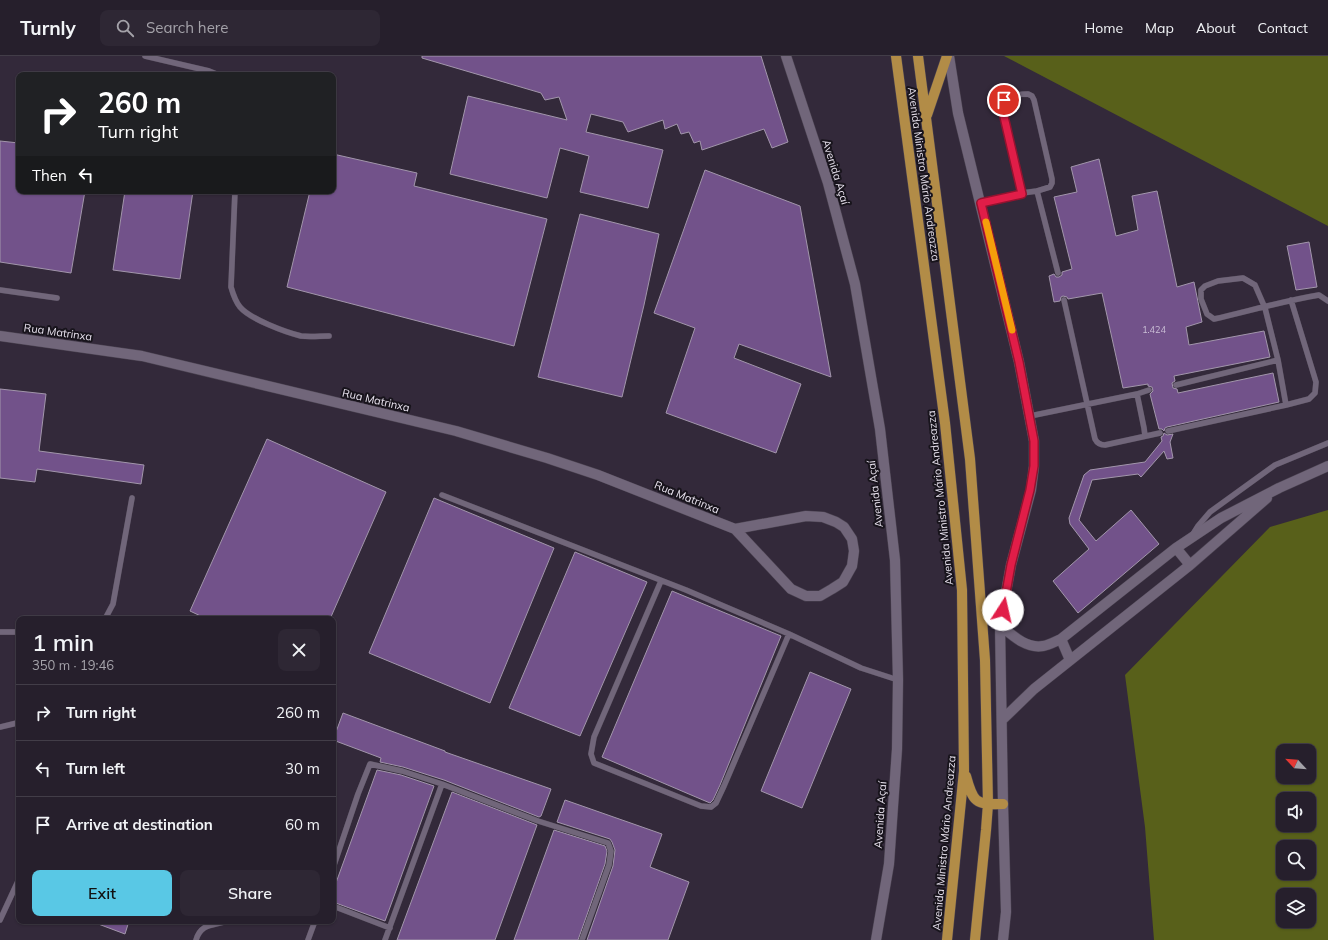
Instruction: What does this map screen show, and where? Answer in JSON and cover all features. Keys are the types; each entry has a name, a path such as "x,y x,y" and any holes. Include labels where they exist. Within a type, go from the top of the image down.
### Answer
{"main road":[{"name":"Avenida Ministro Mário Andreazza","path":"896,56 945,423 962,590 964,771 947,940"},
{"name":"Avenida Ministro Mário Andreazza","path":"918,56 970,459 985,660 988,804 975,940"},
{"path":"926,116 948,56"},
{"path":"964,771 970,791 974,798 979,802 988,804 1003,804"}],"street":[{"name":"Avenida Açaí","path":"786,56 828,183 855,284 880,429 894,552 898,680 897,749 889,864 876,940"},
{"path":"948,56 958,113 1019,362 1034,441 1034,466 1030,490 1011,565 1000,625 1006,912 1003,940"},
{"name":"Rua Matrinxa","path":"0,336 142,356 456,431 598,474 735,529 791,589 806,596 820,596 843,582 852,566 854,550 852,539 844,527 823,517 806,516 735,529"},
{"path":"1000,625 1021,642 1033,646 1043,646 1061,639 1176,548 1221,518 1279,488 1328,466"},
{"path":"1002,720 1034,689 1190,564 1279,488"},
{"path":"1176,548 1190,564"},
{"path":"1061,639 1070,660"}],"lane":[{"path":"145,56 212,72"},
{"path":"981,203 1038,191 1050,187 1052,183 1034,100 1032,96 1028,94 1004,100 1002,104 1022,194"},
{"path":"1038,191 1058,273"},
{"path":"235,194 231,287 234,296 241,307 250,315 281,330 303,336 329,336"},
{"path":"1286,405 1278,360 1265,308 1256,285 1243,278 1218,282 1205,286 1201,290 1206,314 1214,319 1265,308 1291,300 1319,295 1328,301"},
{"path":"0,290 57,298"},
{"path":"1064,300 1097,442 1100,445 1105,445 1160,433"},
{"path":"1168,431 1286,405 1309,399 1315,393 1316,382 1291,300"},
{"path":"1176,384 1278,360"},
{"path":"1030,416 1137,394 1149,390"},
{"path":"1137,394 1144,428 1144,436"},
{"path":"1191,538 1198,526 1210,512 1274,465 1328,443"},
{"path":"442,495 661,581 789,634 861,668 898,680"},
{"path":"107,616 113,604 132,498"},
{"path":"661,581 594,737 591,754 594,763 701,806 712,807 716,803 724,786 789,634"},
{"path":"0,632 16,632"},
{"path":"0,727 16,723"},
{"path":"336,859 358,794 370,764 402,771 442,784 538,821 608,843 611,851 609,865 582,940"},
{"path":"385,940 442,784"},
{"path":"0,920 16,885"},
{"path":"336,907 390,928"},
{"path":"196,940 204,927 216,924"},
{"path":"308,940 314,924"}],"green space":[{"path":"1004,56 1328,56 1328,226"},
{"path":"1328,510 1328,940 1154,940 1145,827 1125,675 1270,527"}],"building":[{"path":"422,56 761,56 788,142 772,148 764,129 702,150 700,141 694,143 689,132 681,134 677,124 665,129 663,120 628,132 623,122 591,114 586,132 663,150 648,208 580,192 589,156 560,148 547,198 450,174 468,96 567,120 559,97 545,100 541,93 422,58"},
{"path":"0,141 16,143 16,194 84,194 71,273 0,262"},
{"path":"336,155 417,173 414,186 547,219 514,346 287,287 309,194 336,194"},
{"path":"1099,159 1116,236 1138,230 1132,196 1157,191 1177,287 1194,282 1202,322 1186,327 1189,345 1264,331 1270,357 1174,376 1175,381 1172,383 1173,388 1177,389 1178,393 1273,373 1279,402 1167,427 1164,431 1159,429 1150,394 1153,391 1152,387 1148,386 1148,384 1123,388 1102,293 1068,299 1067,297 1063,296 1061,297 1060,301 1054,302 1049,276 1054,274 1056,277 1059,277 1062,275 1062,272 1072,269 1054,197 1077,192 1071,167"},
{"path":"705,170 800,206 831,377 739,344 734,358 801,384 776,453 666,413 695,328 654,313"},
{"path":"125,194 193,194 180,279 113,270"},
{"path":"580,214 659,234 622,397 538,377"},
{"path":"1309,242 1317,287 1296,290 1287,246"},
{"path":"0,389 46,394 39,451 144,465 141,484 37,469 35,482 0,478"},
{"path":"1164,433 1167,435 1173,434 1170,442 1173,458 1167,459 1164,451 1141,477 1138,474 1092,480 1079,520 1096,541 1131,510 1159,544 1078,613 1053,581 1089,549 1070,524 1069,518 1084,475 1090,470 1145,462 1162,441 1161,437"},
{"path":"267,439 386,492 331,616 201,616 190,611"},
{"path":"434,498 554,548 490,703 369,653"},
{"path":"575,552 647,582 580,736 509,708"},
{"path":"672,591 781,636 720,785 710,803 602,757"},
{"path":"810,672 851,689 802,808 761,791"},
{"path":"343,713 445,752 551,789 541,816 539,817 444,780 403,767 380,762 381,758 336,741 336,732"},
{"path":"377,770 401,775 434,786 385,921 336,903 336,883"},
{"path":"452,792 537,825 495,940 397,940"},
{"path":"565,800 662,834 650,867 689,882 668,940 587,940 613,866 615,850 610,839 557,822"},
{"path":"554,830 605,846 607,851 605,864 578,940 514,940"},
{"path":"98,924 128,924 125,934"}],"slow traffic":[{"path":"986,222 1012,330"}],"route":[{"path":"1003,610 1011,565 1030,490 1034,466 1034,441 1019,362 981,203 1022,194 1002,108 1004,100"}]}
